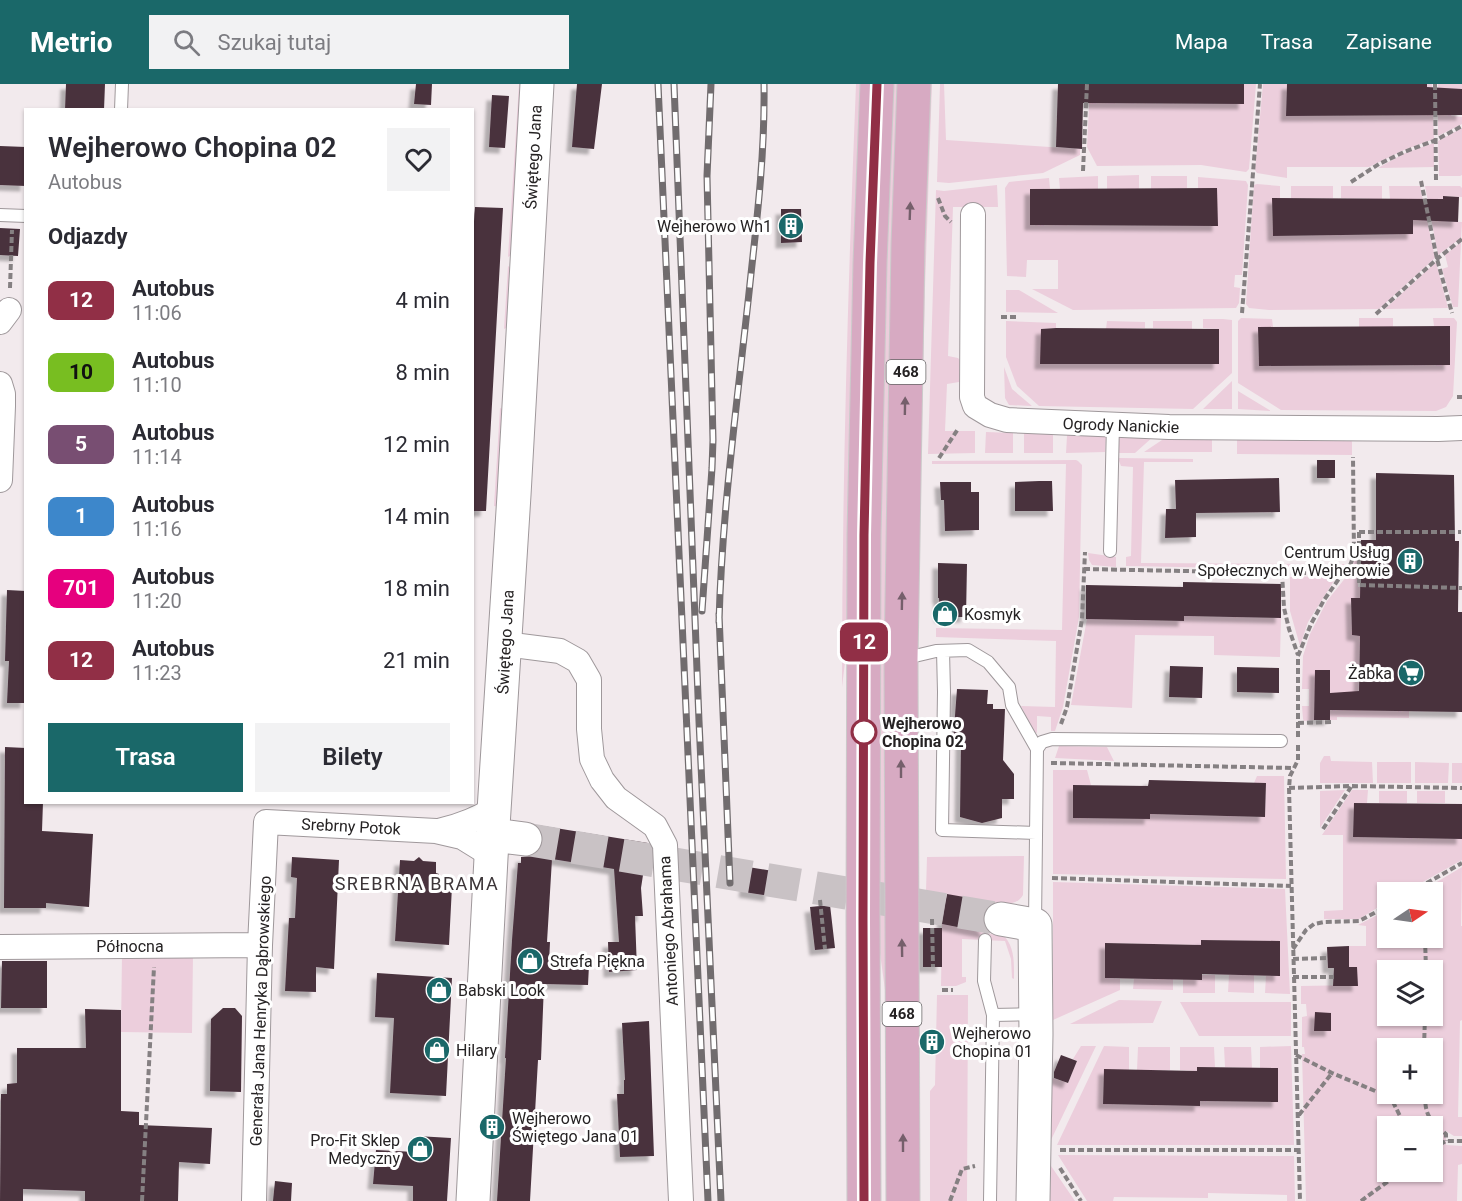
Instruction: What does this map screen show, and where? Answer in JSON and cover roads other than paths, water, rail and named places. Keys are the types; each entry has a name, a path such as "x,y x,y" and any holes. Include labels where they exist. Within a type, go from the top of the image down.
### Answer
{"main road":[{"name":"468","path":"864,1201 864,535 870,263 877,84"},
{"name":"468","path":"903,1201 901,660 908,245 914,84"}],"street":[{"name":"Świętego Jana","path":"473,1201 501,835 504,644 537,84"},
{"name":"Ogrody Nanickie","path":"963,219 972,397 975,406 990,415 1007,420 1169,427 1462,428"},
{"path":"0,384 3,394 0,480"},
{"name":"Antoniego Abrahama","path":"504,644 560,651 578,662 589,680 589,729 592,759 602,780 616,798 655,826 664,845 681,1201"},
{"name":"Srebrny Potok","path":"266,822 436,831 462,837 483,850 501,835 485,815 462,826 436,831"},
{"name":"Generała Jana Henryka Dąbrowskiego","path":"254,1201 260,945 266,822"},
{"path":"993,930 1035,925 1033,1201"},
{"name":"Północna","path":"0,947 260,945"}],"lane":[{"path":"121,108 123,84"},
{"path":"0,215 24,216"},
{"path":"1110,550 1113,424"},
{"path":"901,660 939,651 968,650 988,662 1009,687 1012,705 1037,749 1035,925"},
{"path":"939,651 944,692 942,830 1036,833"},
{"path":"1037,749 1042,742 1052,740 1281,741"},
{"path":"990,1201 993,1015 984,981 993,930"},
{"path":"993,1015 1036,1014"}],"tunnel":[{"path":"525,839 1001,919"}],"railway":[{"path":"658,84 708,1201"},
{"path":"674,84 699,721 721,1201"},
{"path":"702,611 713,440 707,176 711,84"},
{"path":"719,622 727,491 761,179 764,84"},
{"path":"719,614 730,883"}],"place":[{"name":"Wejherowo Wh1","path":"791,226"},
{"name":"Centrum Usług Społecznych w Wejherowie","path":"1410,561"},
{"name":"Kosmyk","path":"945,614"},
{"name":"Żabka","path":"1411,673"},
{"name":"Wejherowo Chopina 02","path":"864,732"},
{"name":"Strefa Piękna","path":"530,961"},
{"name":"Babski Look","path":"439,990"},
{"name":"Wejherowo Chopina 01","path":"932,1042"},
{"name":"Hilary","path":"437,1050"},
{"name":"Wejherowo Świętego Jana 01","path":"492,1127"},
{"name":"Pro-Fit Sklep Medyczny","path":"420,1149"}],"district":[{"name":"SREBRNA BRAMA","path":"417,884"}]}
